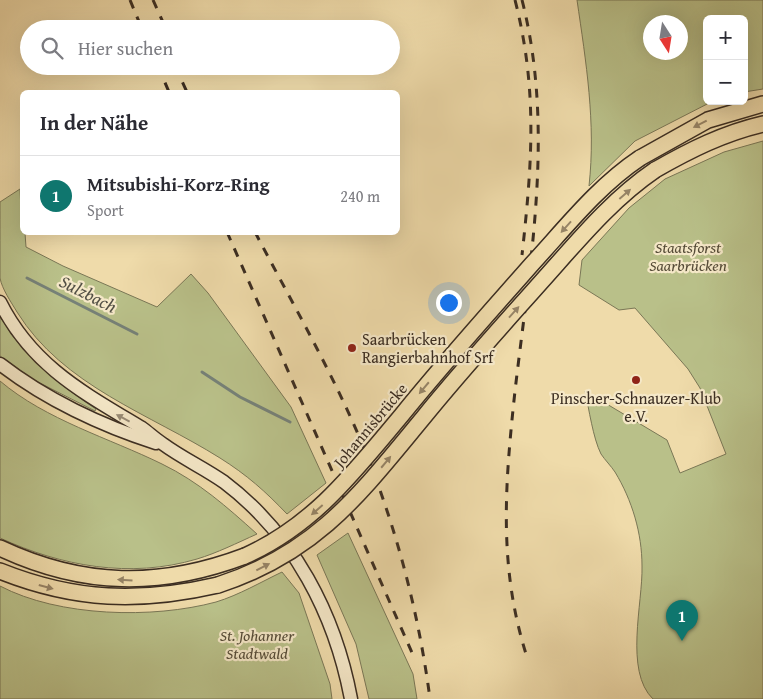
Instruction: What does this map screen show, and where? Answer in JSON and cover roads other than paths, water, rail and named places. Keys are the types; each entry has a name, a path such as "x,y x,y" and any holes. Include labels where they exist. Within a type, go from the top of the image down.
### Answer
{"highway":[{"name":"Johannisbrücke","path":"0,548 49,569 79,575 132,580 174,576 205,570 255,551 306,520 333,495 437,372 598,192 640,158 708,120 763,104"},
{"path":"0,570 53,588 80,594 113,598 173,595 241,578 289,553 317,534 346,508 451,384 611,206 655,170 686,152 718,137 763,124"}],"main road":[{"path":"0,302 28,345 59,376 113,412 144,429 163,445"},
{"path":"0,364 27,383 70,407 109,426 163,445 199,465 225,484 260,516 281,538 304,572 331,623 341,652 351,699"}],"waterway":[{"name":"Sulzbach","path":"27,278 137,334"},
{"name":"Sulzbach","path":"202,372 240,397 290,422"}],"railway":[{"path":"130,0 138,20"},
{"path":"153,0 162,20"},
{"path":"515,0 527,65 531,127 522,255"},
{"path":"522,0 532,49 537,97 538,146 533,244 515,391 506,525 511,591 527,657"},
{"path":"162,75 168,90"},
{"path":"179,75 186,90"},
{"path":"228,235 413,655"},
{"path":"257,235 340,395 382,496 405,571 422,647 430,699"}],"place":[{"name":"Saarbrücken Rangierbahnhof Srf","path":"352,348"},
{"name":"Pinscher-Schnauzer-Klub e.V.","path":"636,380"},
{"name":"Mitsubishi-Korz-Ring","path":"682,641"}],"park label":[{"name":"Staatsforst Saarbrücken","path":"688,256"},
{"name":"St. Johanner Stadtwald","path":"257,644"}]}
